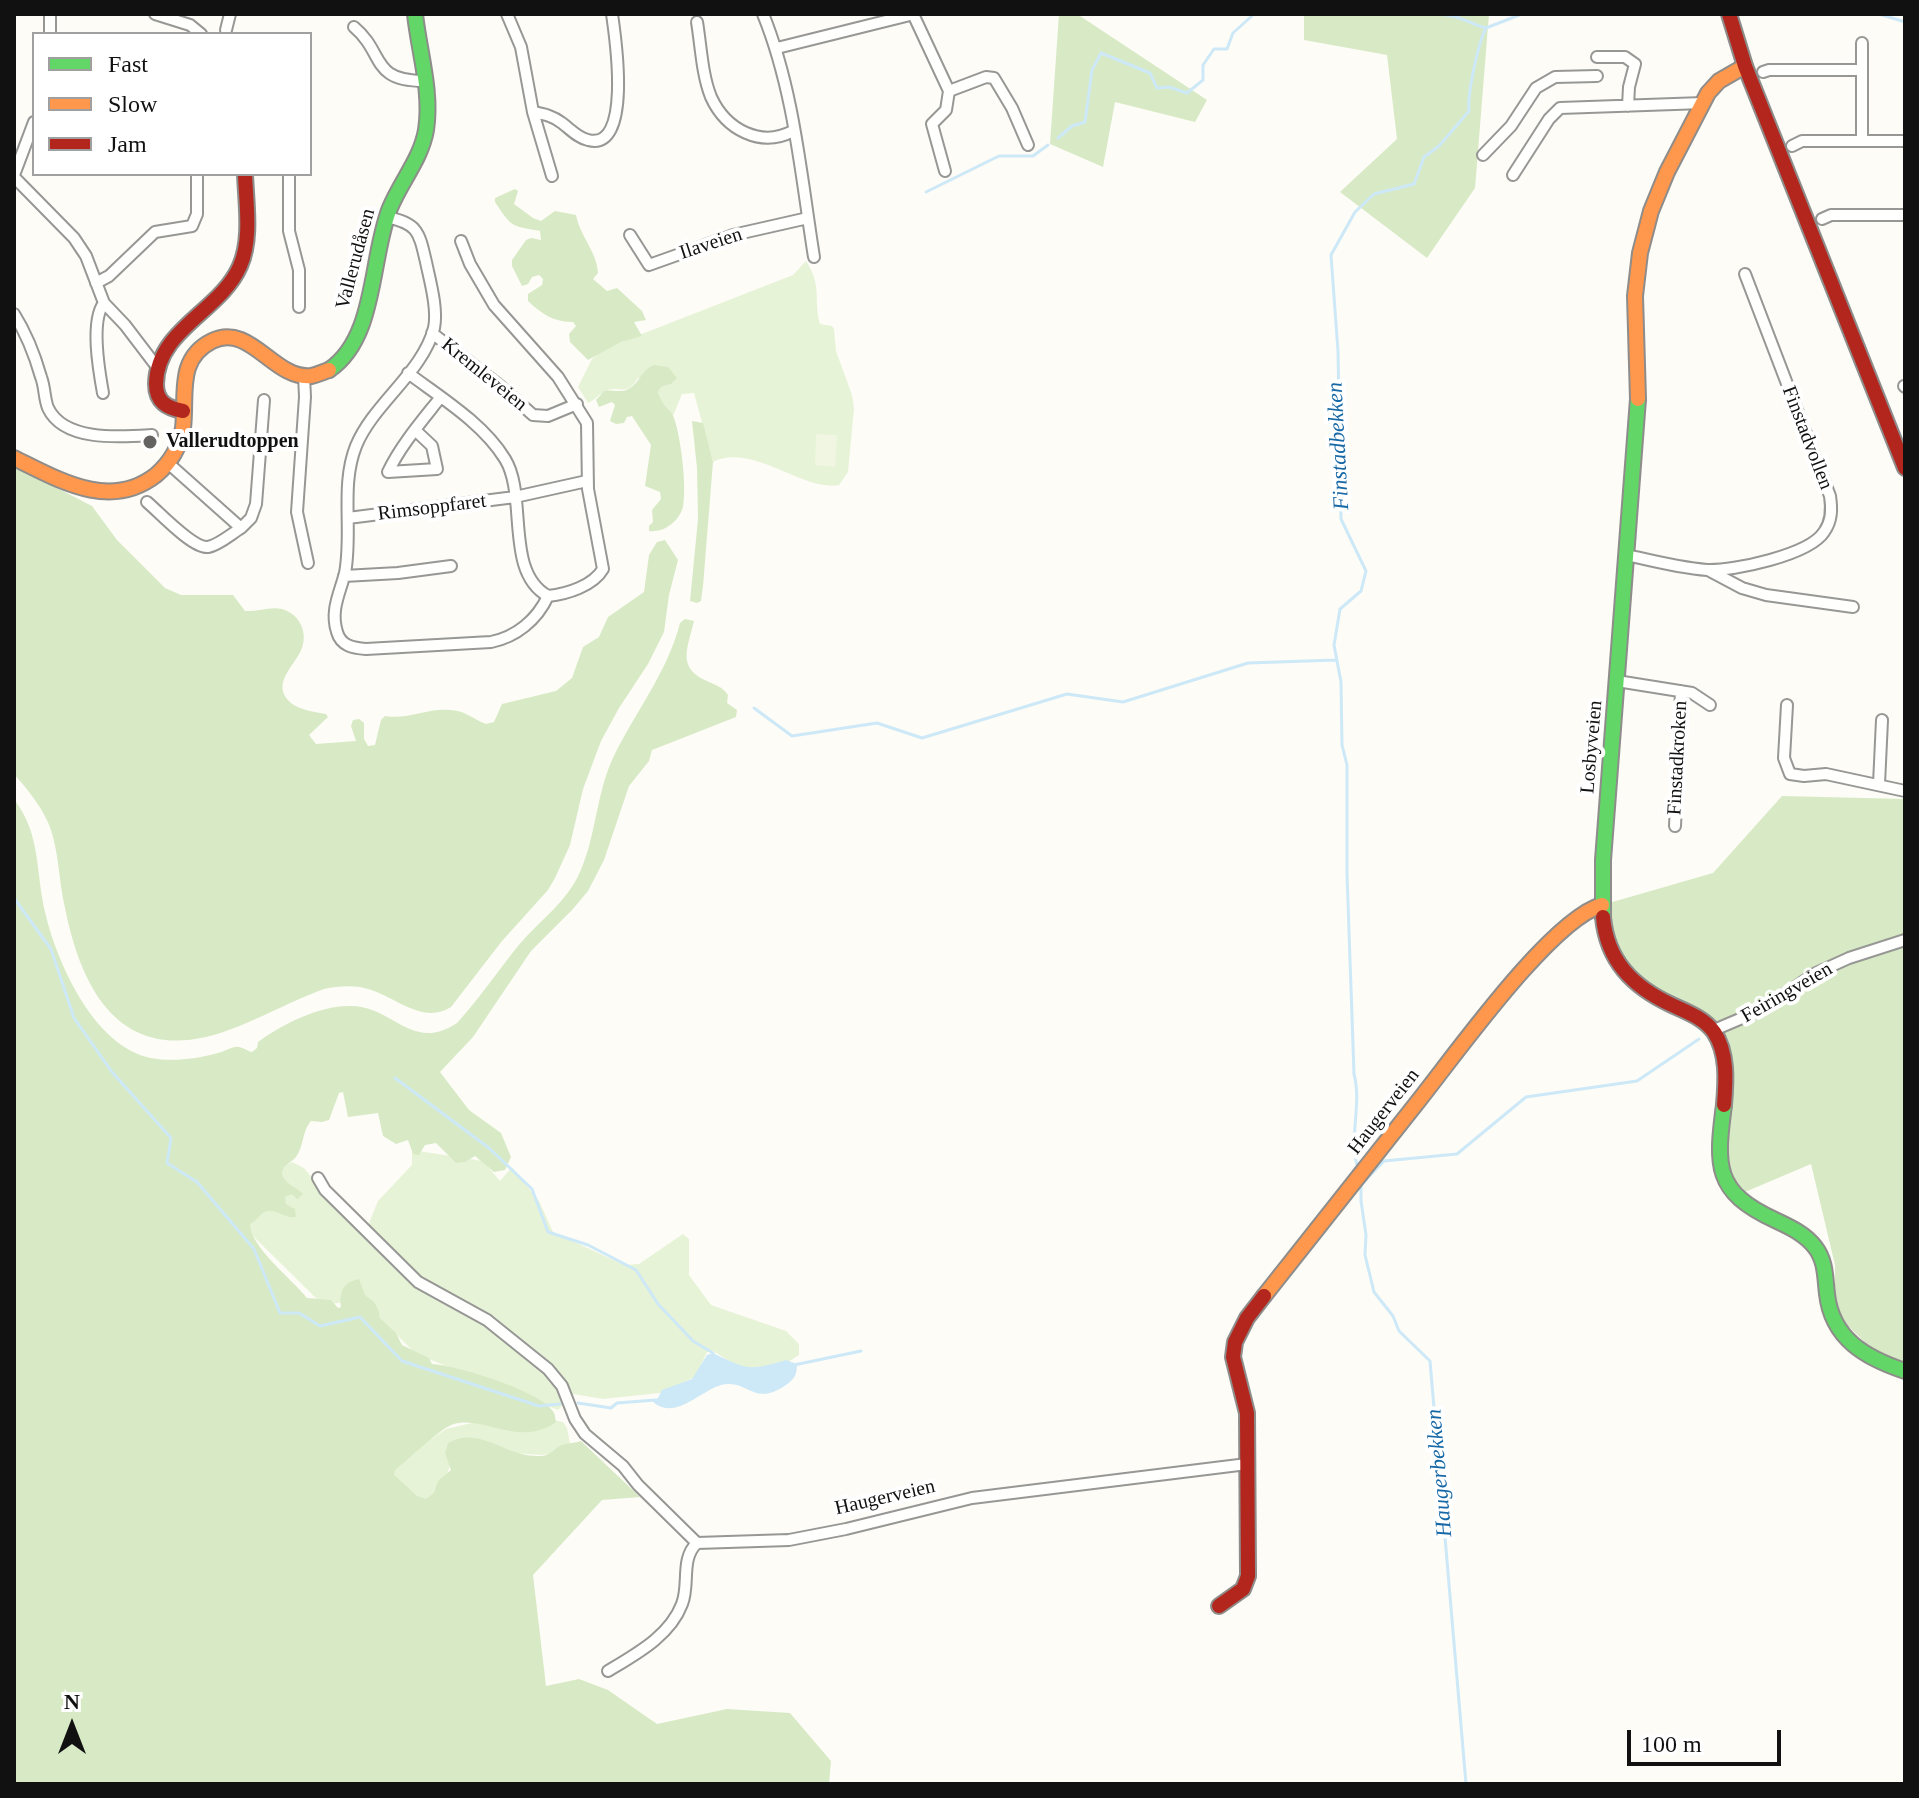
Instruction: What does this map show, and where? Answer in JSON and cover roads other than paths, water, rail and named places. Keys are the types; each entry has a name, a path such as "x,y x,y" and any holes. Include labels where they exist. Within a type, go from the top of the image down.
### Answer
{"main road":[{"name":"Vallerudåsen","path":"304,376 331,370 342,360 350,346 371,290 386,217 423,142 427,113 415,14"},
{"path":"1729,14 1745,66 1905,468"},
{"name":"Losbyveien","path":"1714,1030 1697,1017 1636,986 1622,972 1613,958 1604,930 1603,860 1639,415 1635,296 1640,253 1651,211 1667,172 1703,103 1719,81 1745,66"},
{"path":"183,411 167,407 160,401 156,384 157,367 171,342 229,285 241,265 245,244 245,176"},
{"path":"14,458 68,484 102,493 119,492 140,486 168,463 181,438 185,375 200,349 218,340 231,338 248,343 286,370 304,376"},
{"name":"Haugerveien","path":"1219,1606 1243,1589 1248,1576 1247,1413 1233,1357 1235,1342 1247,1318 1514,980 1575,919 1588,909 1602,905"},
{"path":"1714,1030 1727,1070 1719,1150 1723,1176 1733,1195 1752,1212 1808,1240 1822,1259 1828,1303 1834,1322 1843,1336 1877,1362 1905,1371"}],"street":[{"path":"155,14 190,25 199,32"},
{"path":"226,30 230,14"},
{"path":"507,14 521,47 533,112 552,176"},
{"path":"533,112 561,122 586,140 595,141 603,137 612,126 618,63 612,14"},
{"path":"763,14 777,48 814,257"},
{"path":"777,48 914,14 949,91 946,110 932,124 945,171"},
{"path":"697,22 708,86 718,108 733,124 756,138 769,140 793,131"},
{"path":"354,27 389,74 424,81"},
{"path":"1862,43 1862,141"},
{"path":"1597,57 1625,57 1635,64 1628,106"},
{"path":"1763,72 1862,70"},
{"path":"1483,155 1511,126 1536,88 1555,77 1597,76"},
{"path":"949,91 986,77 994,78 1012,108 1028,145"},
{"path":"1513,175 1549,119 1560,108 1703,103"},
{"path":"32,127 14,176 74,238 86,256 104,303 157,367"},
{"path":"1792,146 1802,141 1905,141"},
{"path":"96,283 109,276 155,232 192,226 197,214 197,176"},
{"path":"289,176 289,231 299,270 299,307"},
{"path":"1822,219 1831,215 1905,215"},
{"name":"Kremleveien","path":"386,217 410,223 418,233 433,303 432,333 533,415 548,416 577,404"},
{"name":"Ilaveien","path":"630,235 649,265 733,235 808,218"},
{"path":"432,333 355,448 348,480 344,576 335,602 336,631 349,646 408,649 499,640 528,624 548,596 567,592 591,581 603,569 587,481 589,430 577,404 558,377 494,305 470,264 461,241"},
{"name":"Finstadvollen","path":"1627,555 1709,570 1740,569 1771,560 1807,544 1822,535 1829,523 1832,508 1825,484 1745,274"},
{"path":"14,303 15,315 41,376 48,407 56,418 86,433 152,435"},
{"path":"103,393 96,329 98,313 104,303"},
{"name":"Rimsoppfaret","path":"408,373 477,427 502,455 511,473 521,551 527,571 537,587 548,596"},
{"path":"304,376 297,512 308,563"},
{"name":"Rimsoppfaret","path":"415,430 432,446 437,469 388,472 402,446 440,398"},
{"path":"147,502 203,547 212,546 241,528 251,518 256,504 264,400"},
{"path":"168,463 241,528"},
{"name":"Rimsoppfaret","path":"348,518 515,497 587,481"},
{"path":"344,576 451,566"},
{"name":"Finstadvollen","path":"1709,570 1742,588 1766,595 1853,607"},
{"name":"Finstadkroken","path":"1617,681 1692,693 1710,705"},
{"name":"Finstadkroken","path":"1675,826 1681,691"},
{"path":"1787,705 1784,758 1790,774 1826,774 1905,791"},
{"path":"1879,784 1882,720"},
{"name":"Feiringveien","path":"1714,1030 1761,1010 1816,973 1849,958 1905,940"},
{"path":"318,1178 325,1190 418,1282 487,1320 548,1369 562,1386 575,1419 585,1434 623,1466 697,1543 690,1549 688,1557 683,1603 671,1623 642,1651 608,1671"},
{"name":"Haugerveien","path":"697,1543 789,1540 972,1498 1247,1464"}],"water":[{"path":"713,1353 749,1367 786,1360 797,1364 797,1371 789,1383 765,1394 730,1384 713,1388 678,1407 660,1407 652,1401 658,1398 662,1390 692,1379 707,1355"}],"waterway":[{"path":"1058,138 1072,126 1085,122 1092,70 1101,53 1150,73 1157,88 1169,87 1187,93 1203,80 1203,65 1214,49 1227,49 1233,33 1254,14"},
{"path":"1430,14 1453,16 1486,28"},
{"name":"Finstadbekken","path":"1357,1165 1347,874 1347,765 1342,745 1341,682 1334,645 1340,609 1361,591 1366,571 1341,519 1338,351 1331,255 1355,212 1374,194 1414,184 1424,157 1439,146 1469,111 1474,69 1486,28 1522,14"},
{"path":"1879,14 1905,22"},
{"path":"926,192 999,156 1033,156 1048,145"},
{"path":"754,708 792,736 877,723 922,738 1067,694 1123,702 1248,663 1336,660"},
{"path":"14,898 51,949 74,1018 112,1072 171,1138 167,1163 197,1182 254,1249 280,1313 299,1313 320,1326 360,1317 402,1361 539,1406 560,1404"},
{"path":"1361,1185 1384,1161 1457,1154 1526,1097 1637,1081 1699,1039"},
{"path":"395,1078 489,1148 532,1189 548,1232 588,1245 636,1270 658,1304 693,1341 713,1356"},
{"name":"Haugerbekken","path":"1361,1184 1365,1255 1374,1292 1393,1316 1399,1331 1430,1361 1466,1784"},
{"path":"794,1365 861,1351"},
{"path":"578,1403 611,1408 617,1403 655,1400"}],"place":[{"name":"Vallerudtoppen","path":"150,442"}]}
